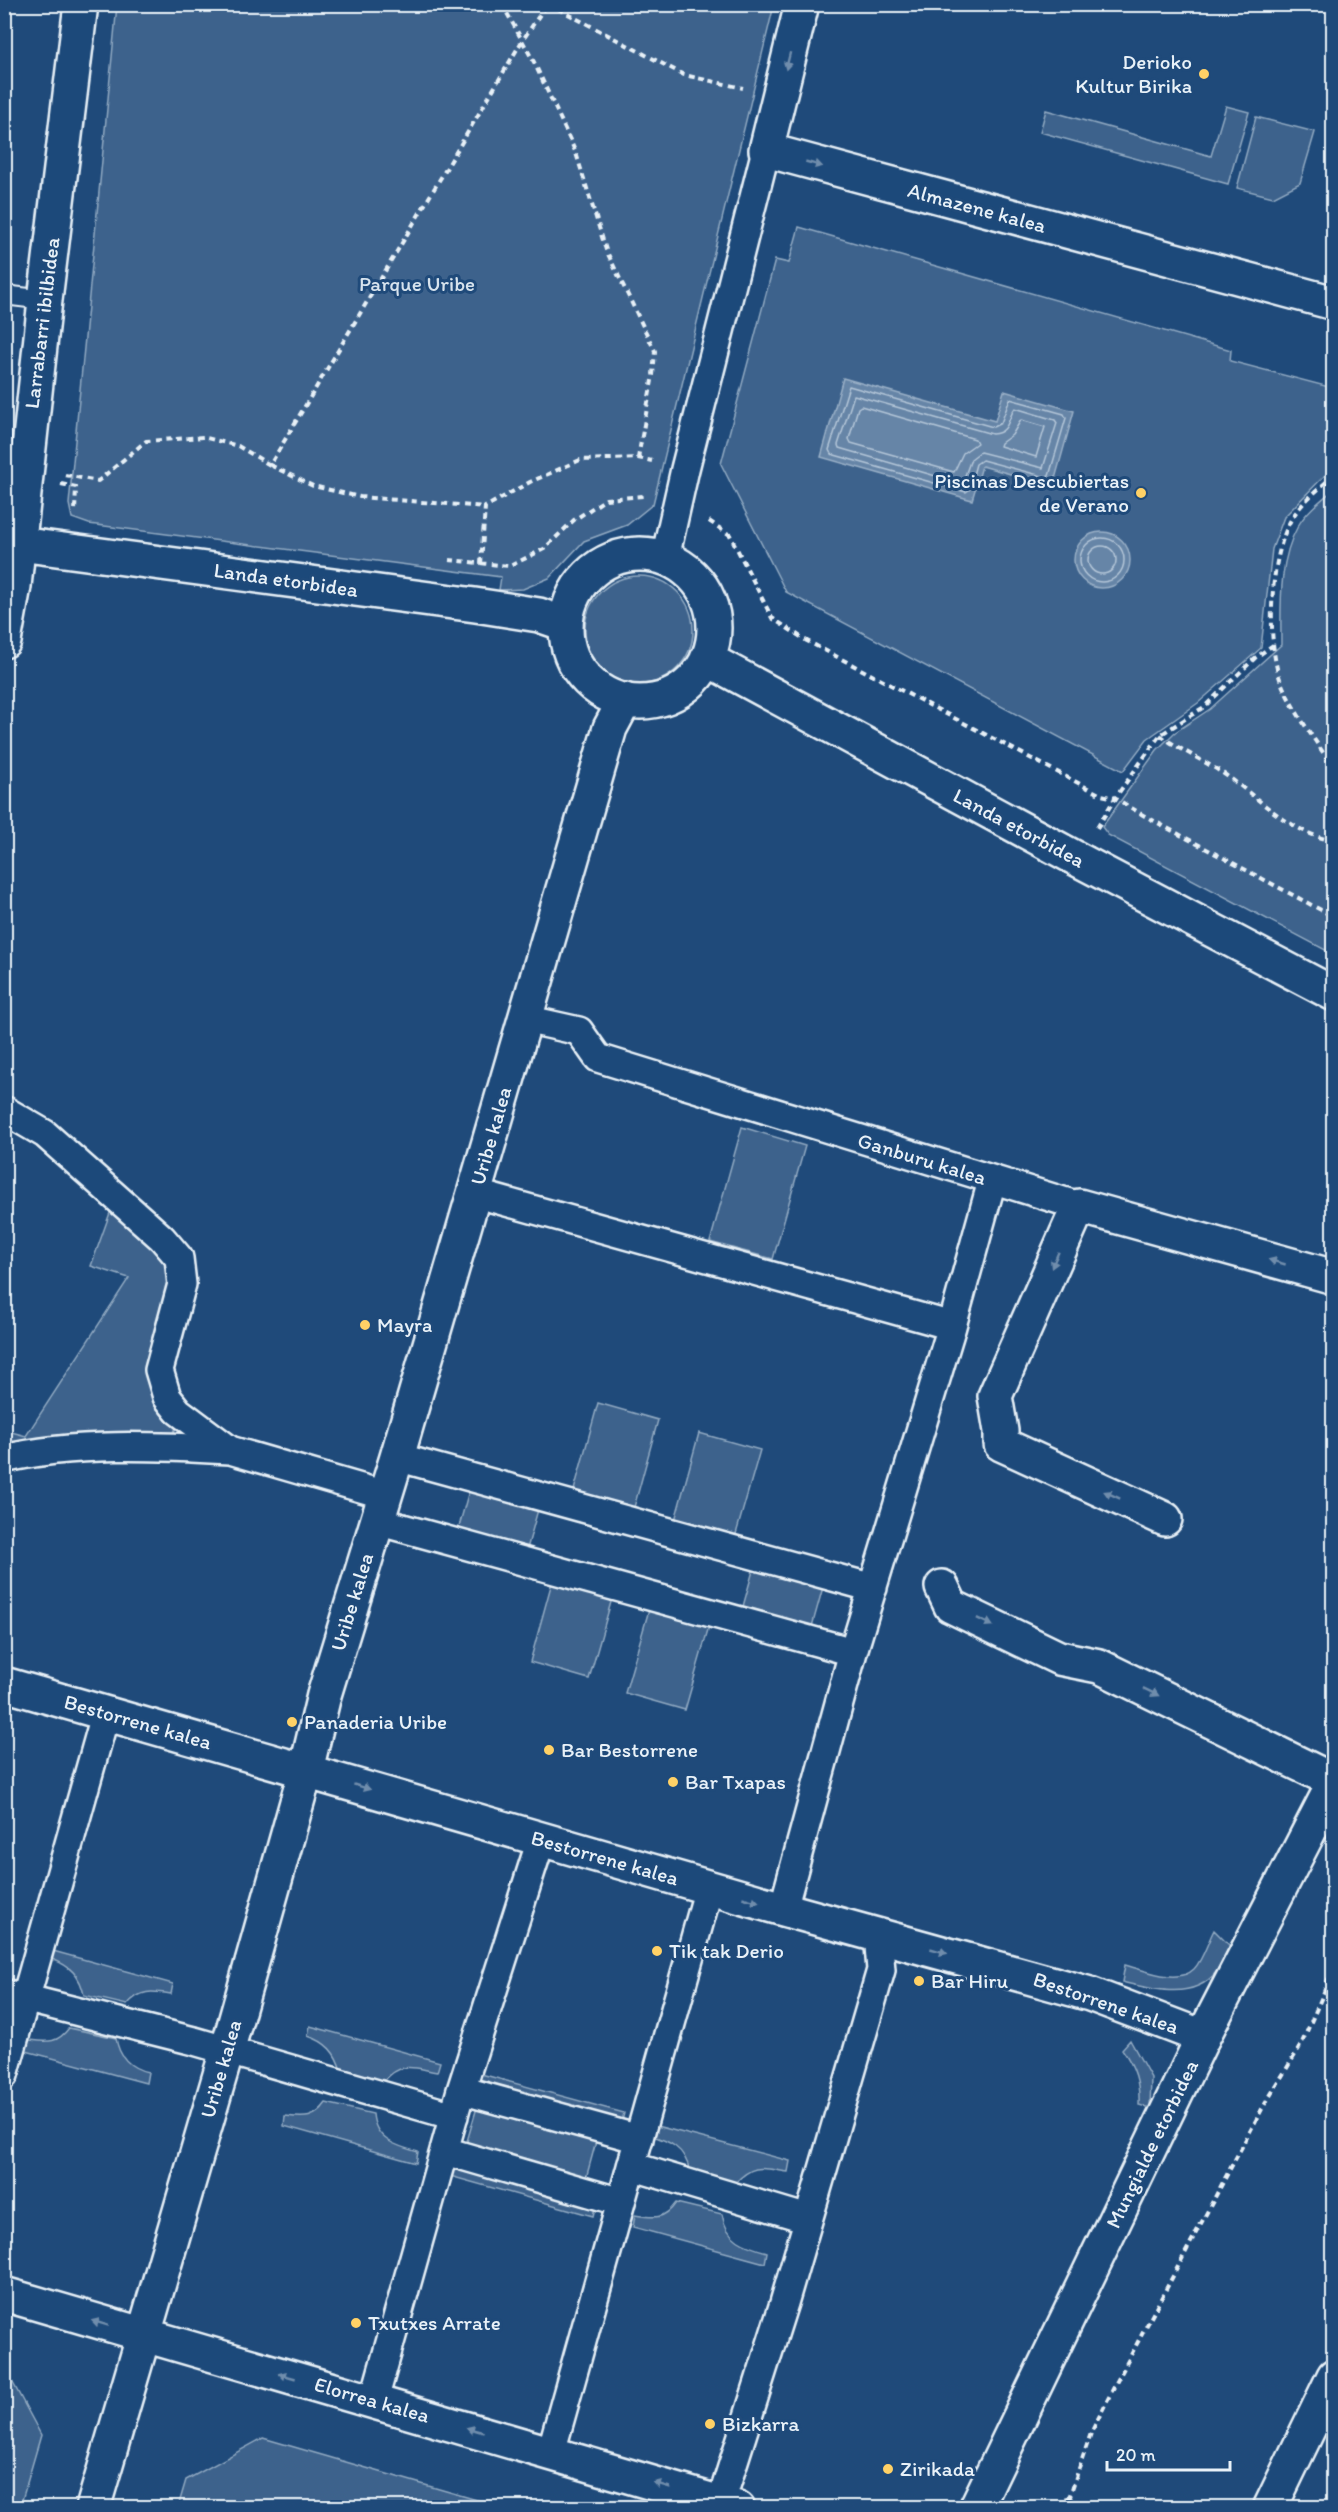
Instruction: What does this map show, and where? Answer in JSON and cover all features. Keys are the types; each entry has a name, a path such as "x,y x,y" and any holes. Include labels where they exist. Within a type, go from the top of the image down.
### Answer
{"street":[{"name":"Larrabarri ibilbidea","path":"4,641 14,586 11,543 26,468 81,4"},
{"path":"665,558 685,469 802,4"},
{"name":"Almazene kalea","path":"766,150 1333,300"},
{"name":"Landa etorbidea","path":"11,543 475,605 539,615 565,624"},
{"path":"642,554 665,558 683,567 698,581 709,599 714,619 713,640 707,659 693,679 673,694 650,701 626,700 605,694 589,681 576,665 568,645 565,624 570,602 581,582 598,566 619,556 642,554"},
{"name":"Landa etorbidea","path":"707,659 1078,860 1334,994"},
{"name":"Uribe kalea","path":"93,2508 227,2050 306,1770 324,1695 397,1457 610,728 626,700"},
{"name":"Ganburu kalea","path":"525,1019 579,1031 598,1058 1079,1206 1334,1277"},
{"path":"4,1110 45,1134 162,1238 179,1257 182,1284 159,1370 167,1397 178,1411 230,1450 381,1508 853,1652"},
{"path":"783,1910 853,1652 952,1326 992,1180"},
{"path":"474,1192 952,1326"},
{"path":"1079,1206 995,1396 1001,1444 1165,1519"},
{"path":"4,1459 34,1452 158,1446 230,1450"},
{"path":"397,1457 873,1588"},
{"path":"942,1587 951,1606 1059,1658 1099,1666 1334,1782"},
{"name":"Bestorrene kalea","path":"4,1684 783,1910 878,1934 1090,1994 1203,2037"},
{"path":"4,2075 15,1995 106,1712"},
{"name":"Mungialde etorbidea","path":"976,2508 1203,2037 1334,1782"},
{"path":"374,2400 461,2090 541,1840"},
{"path":"551,2452 709,1888"},
{"path":"732,2497 808,2218 881,1970 878,1934"},
{"path":"15,1995 227,2050 454,2116"},
{"path":"461,2090 639,2139"},
{"path":"445,2151 621,2202"},
{"path":"631,2166 808,2218"},
{"name":"Elorrea kalea","path":"4,2294 551,2452 732,2497"},
{"path":"1270,2508 1334,2376"}],"lane":[{"path":"4,295 45,300"}],"path":[{"path":"502,4 522,40 576,153 606,250 655,351 638,458"},
{"path":"270,465 522,40 548,4 684,75 779,96"},
{"path":"26,468 98,481 146,441 203,437 238,446 313,486 360,497 485,507 530,482 580,460 638,458 685,469"},
{"path":"1334,475 1292,518 1276,565 1272,599 1274,645 1280,680 1334,769"},
{"path":"475,605 481,564 485,507"},
{"path":"1078,860 1115,798 1160,735 1204,707 1255,658 1274,645"},
{"path":"1160,735 1184,752 1224,774 1279,818 1313,837 1334,841"},
{"path":"1060,2508 1070,2494 1091,2433 1116,2383 1245,2140 1301,2045 1324,1992 1334,1960"},
{"path":"1070,2494 1077,2508"}],"green space":[{"name":"Parque Uribe","path":"117,5 774,5 653,504 627,525 584,541 549,578 523,589 499,590 501,577 89,524 72,518 69,504"},
{"path":"1226,106 1249,112 1228,184 1040,132 1046,110 1211,156"},
{"path":"1256,117 1315,132 1300,183 1273,197 1237,188"},
{"name":"Piscinas Descubiertas de Verano","path":"799,227 1231,350 1230,361 1333,388 1333,467 1284,517 1272,549 1261,648 1198,703 1147,739 1123,771 786,592 721,464 775,260 789,263"},
{"path":"1333,490 1333,954 1108,835 1102,827 1157,750 1174,733 1210,709 1281,645 1282,584 1287,554 1298,526 1305,516"},
{"path":"639,576 660,580 677,592 689,609 693,630 689,651 677,668 660,680 639,684 618,680 601,668 589,651 585,630 589,609 601,592 618,580"},
{"path":"742,1127 805,1146 773,1259 710,1242"},
{"path":"111,1210 165,1257 172,1281 148,1373 161,1414 178,1422 173,1435 5,1448 4,1430 26,1436 129,1278 91,1266"},
{"path":"598,1403 658,1420 633,1511 573,1494"},
{"path":"699,1433 760,1450 734,1541 674,1524"},
{"path":"470,1487 539,1506 527,1549 458,1530"},
{"path":"754,1567 823,1587 811,1630 742,1610"},
{"path":"555,1571 615,1588 589,1679 530,1662"},
{"path":"651,1603 711,1619 685,1710 625,1693"},
{"path":"1214,1930 1230,1946 1216,1972 1207,1981 1196,1987 1172,1991 1122,1982 1125,1965 1161,1975 1187,1974 1200,1961"},
{"path":"53,1951 173,1984 171,1994 147,1992 137,1996 127,2005 84,1995 80,1982 73,1972 52,1959"},
{"path":"310,2026 440,2062 437,2072 403,2068 384,2081 341,2071 336,2058 329,2049 320,2041 308,2036"},
{"path":"69,2028 116,2038 117,2045 126,2061 148,2072 146,2083 26,2051 29,2040 52,2041"},
{"path":"1130,2040 1151,2078 1150,2108 1139,2105 1136,2076 1122,2049"},
{"path":"481,2074 624,2113 621,2125 478,2085"},
{"path":"326,2103 373,2114 382,2136 395,2144 418,2152 416,2163 284,2126 285,2116 308,2117 322,2109"},
{"path":"478,2104 597,2138 585,2182 465,2148"},
{"path":"649,2124 790,2161 788,2172 759,2168 748,2172 735,2183 690,2172 684,2156 675,2146 647,2134"},
{"path":"454,2164 596,2204 593,2216 450,2176"},
{"path":"676,2203 722,2214 724,2223 732,2236 744,2244 767,2252 765,2263 633,2227 635,2215 648,2217 663,2215"},
{"path":"5,2368 41,2435 20,2507 5,2507"},
{"path":"263,2438 501,2507 178,2507 186,2480"}],"water":[{"path":"843,378 995,421 1004,391 1074,411 1053,486 982,466 972,500 821,457"},
{"path":"1097,532 1107,532 1122,540 1128,549 1130,560 1128,571 1122,580 1107,588 1097,588 1086,583 1079,576 1074,565 1074,555 1079,544 1086,537"}],"place":[{"name":"Derioko Kultur Birika","path":"1204,74"},
{"name":"Piscinas Descubiertas de Verano","path":"1141,493"},
{"name":"Mayra","path":"365,1325"},
{"name":"Panaderia Uribe","path":"292,1722"},
{"name":"Bar Bestorrene","path":"549,1750"},
{"name":"Bar Txapas","path":"673,1782"},
{"name":"Tik tak Derio","path":"657,1951"},
{"name":"Bar Hiru","path":"919,1981"},
{"name":"Txutxes Arrate","path":"356,2323"},
{"name":"Bizkarra","path":"710,2424"},
{"name":"Zirikada","path":"888,2469"}]}
